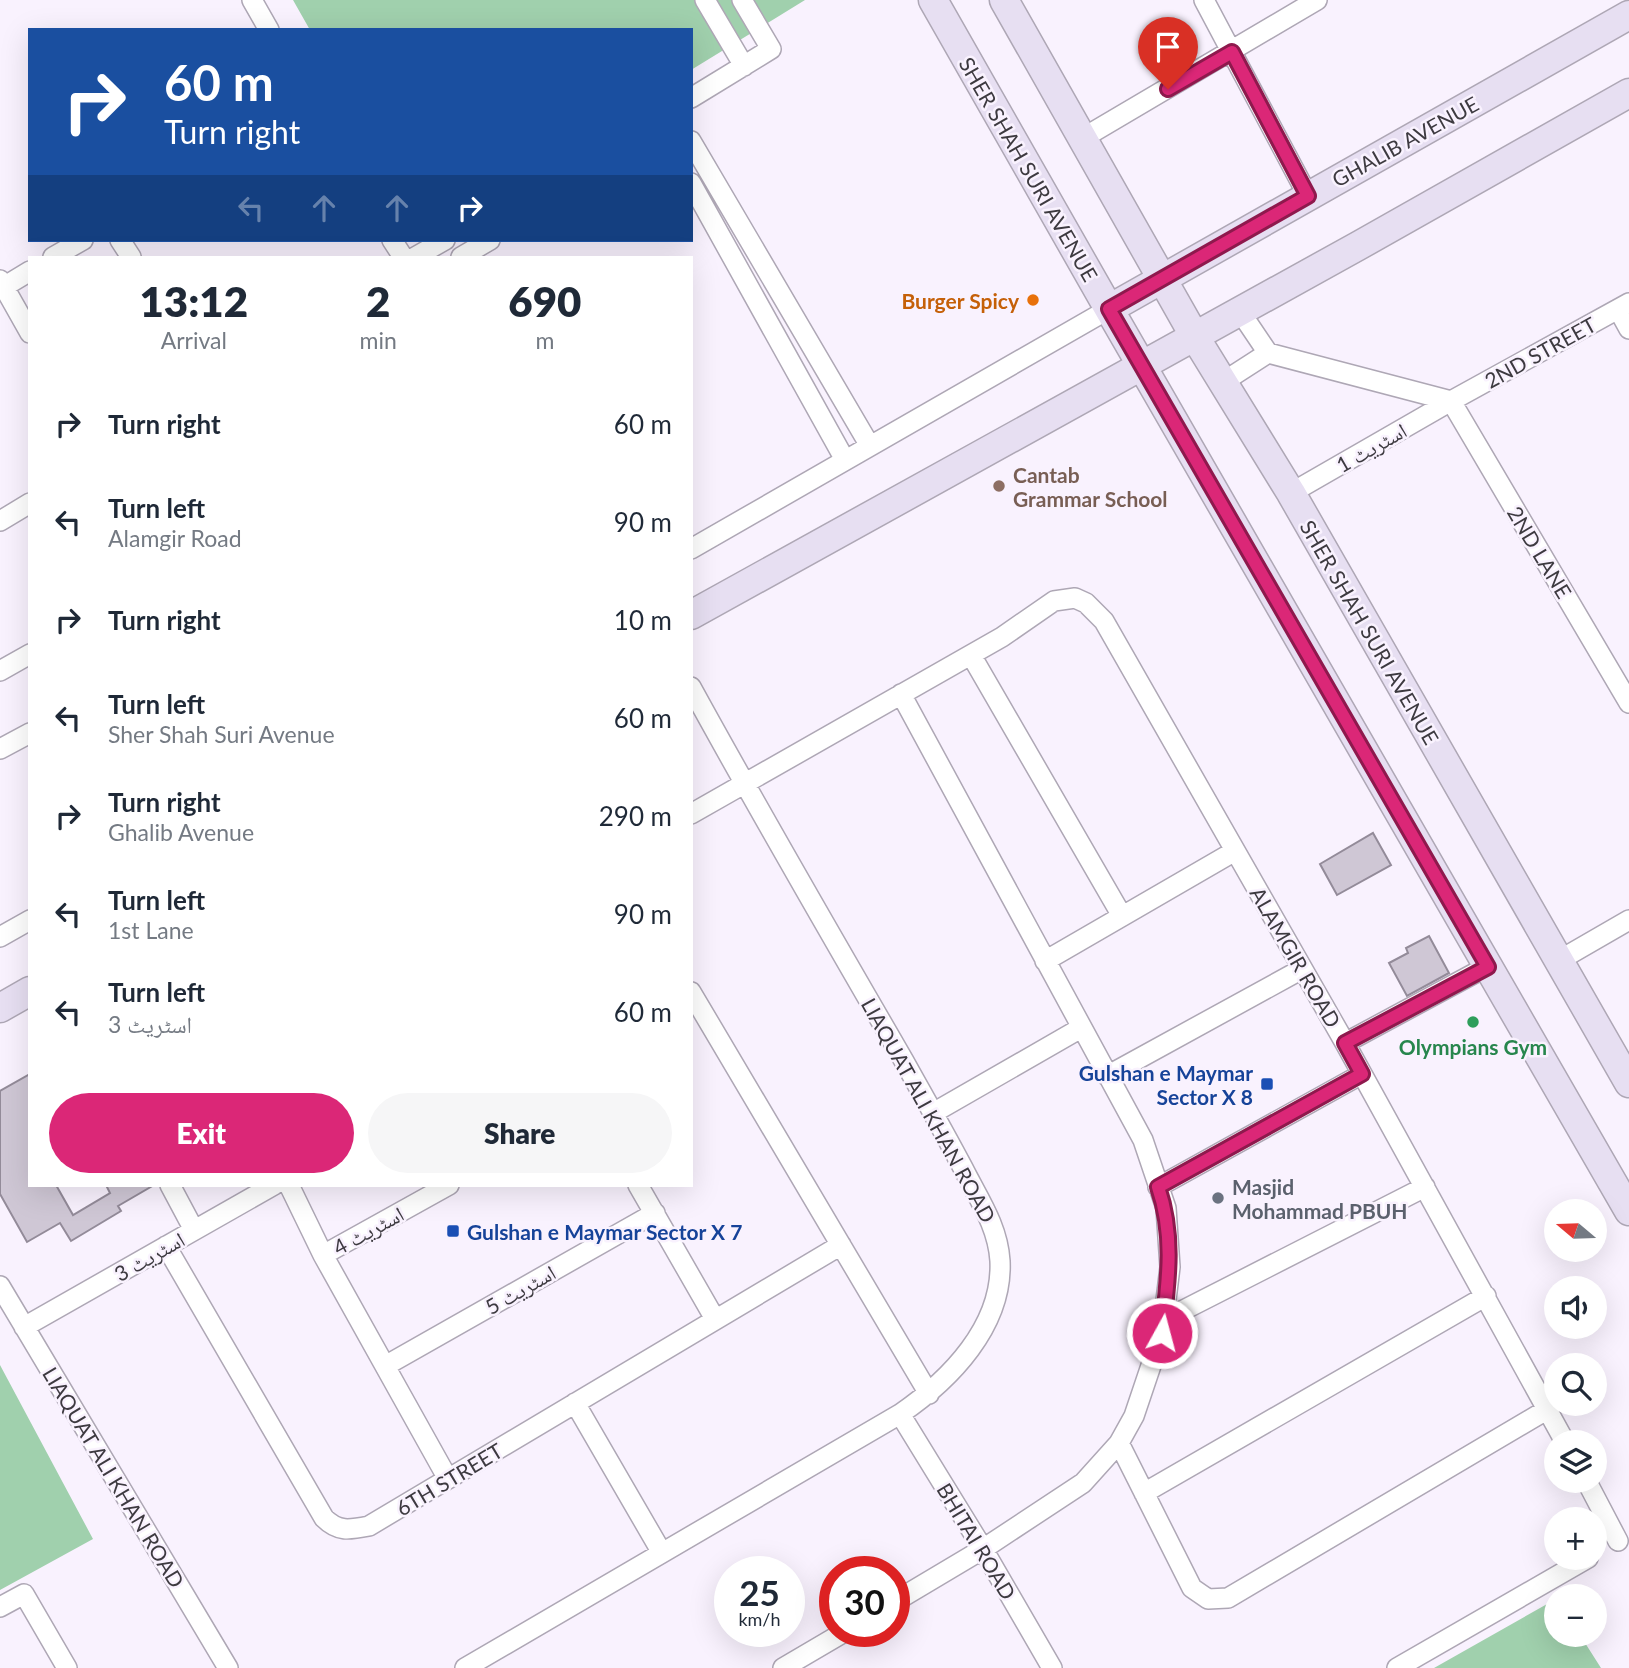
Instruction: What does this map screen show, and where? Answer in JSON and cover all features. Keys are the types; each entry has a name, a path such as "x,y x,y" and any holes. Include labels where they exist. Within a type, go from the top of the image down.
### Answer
{"street":[{"path":"252,0 269,28"},
{"path":"705,0 744,66"},
{"path":"693,97 771,49 742,0"},
{"name":"SHER SHAH SURI AVENUE","path":"933,0 1629,1212"},
{"name":"SHER SHAH SURI AVENUE","path":"1004,0 1195,337 1291,493 1629,1083"},
{"path":"1203,0 1308,196"},
{"path":"1083,138 1317,0"},
{"name":"GHALIB AVENUE","path":"1109,309 1629,15"},
{"path":"693,614 1195,337 1629,93"},
{"path":"693,144 870,446"},
{"path":"693,187 845,460"},
{"path":"55,256 79,242"},
{"path":"417,256 441,242"},
{"path":"463,256 487,242"},
{"path":"28,272 1,285 28,330"},
{"path":"1623,306 1629,328"},
{"name":"2ND STREET","path":"1451,401 1623,306"},
{"path":"693,548 1109,309"},
{"path":"1239,310 1268,353 1451,401"},
{"path":"1223,382 1268,353"},
{"name":"اسٹریٹ 1","path":"1291,493 1451,401"},
{"name":"2ND LANE","path":"1451,401 1629,703"},
{"path":"0,521 28,504"},
{"name":"ALAMGIR ROAD","path":"971,655 1054,601 1075,598 1086,603 1104,621 1345,1043 1544,1402"},
{"path":"0,671 28,655"},
{"path":"693,813 971,655 1122,916"},
{"name":"LIAQUAT ALI KHAN ROAD","path":"465,1668 900,1414 929,1394 952,1371 982,1331 999,1289 1000,1262 996,1232 933,1113 693,691"},
{"path":"901,694 1143,1140 1166,1208 1170,1267 1162,1333 1134,1416 1119,1443 1083,1483 983,1549 910,1592"},
{"path":"0,749 28,734"},
{"path":"1045,961 1235,851"},
{"path":"1558,961 1629,920"},
{"path":"0,937 28,921"},
{"path":"1345,1043 1488,967"},
{"path":"1107,1076 1302,969"},
{"path":"0,1008 28,992"},
{"path":"693,995 929,1394"},
{"path":"933,1113 1081,1028"},
{"path":"1158,1187 1362,1074"},
{"path":"171,1187 194,1230"},
{"name":"اسٹریٹ 3","path":"24,1327 270,1187"},
{"path":"290,1187 323,1255 447,1479"},
{"name":"اسٹریٹ 4","path":"323,1255 445,1187"},
{"path":"639,1187 715,1320"},
{"path":"1164,1320 1425,1187"},
{"name":"اسٹریٹ 5","path":"385,1366 654,1213"},
{"name":"6TH STREET","path":"166,1246 324,1518 335,1528 349,1530 369,1526 841,1245"},
{"name":"LIAQUAT ALI KHAN ROAD","path":"0,1286 228,1668"},
{"path":"1144,1493 1486,1296"},
{"path":"575,1404 662,1553"},
{"path":"1119,1443 1192,1588 1208,1599 1228,1598 1544,1411"},
{"name":"BHITAI ROAD","path":"900,1414 1052,1668"},
{"path":"1594,1493 1623,1537 1607,1546"},
{"path":"1396,1668 1567,1570"},
{"path":"0,1607 24,1594 67,1668"},
{"path":"783,1668 819,1647"}],"green space":[{"path":"293,0 805,0 693,69 693,28 309,28"},
{"path":"0,1365 93,1539 0,1590"},
{"path":"1544,1606 1544,1647 1588,1647 1601,1668 1434,1668"}],"building":[{"path":"1373,833 1391,865 1337,895 1320,864"},
{"path":"1429,936 1449,973 1407,996 1389,963 1408,953 1406,948"},
{"path":"28,1075 28,1187 57,1187 73,1215 110,1193 107,1187 151,1187 118,1206 121,1211 71,1241 60,1223 27,1242 0,1194 0,1091"}],"place":[{"name":"Burger Spicy","path":"1033,300"},
{"name":"Cantab Grammar School","path":"999,486"},
{"name":"Olympians Gym","path":"1473,1022"},
{"name":"Gulshan e Maymar Sector X 8","path":"1267,1084"},
{"name":"Masjid Mohammad PBUH","path":"1218,1198"},
{"name":"Gulshan e Maymar Sector X 7","path":"453,1231"}],"route":[{"path":"1162,1333 1170,1267 1166,1208 1158,1187 1362,1074 1345,1043 1488,967 1109,309 1308,196 1232,52 1168,89"}]}
